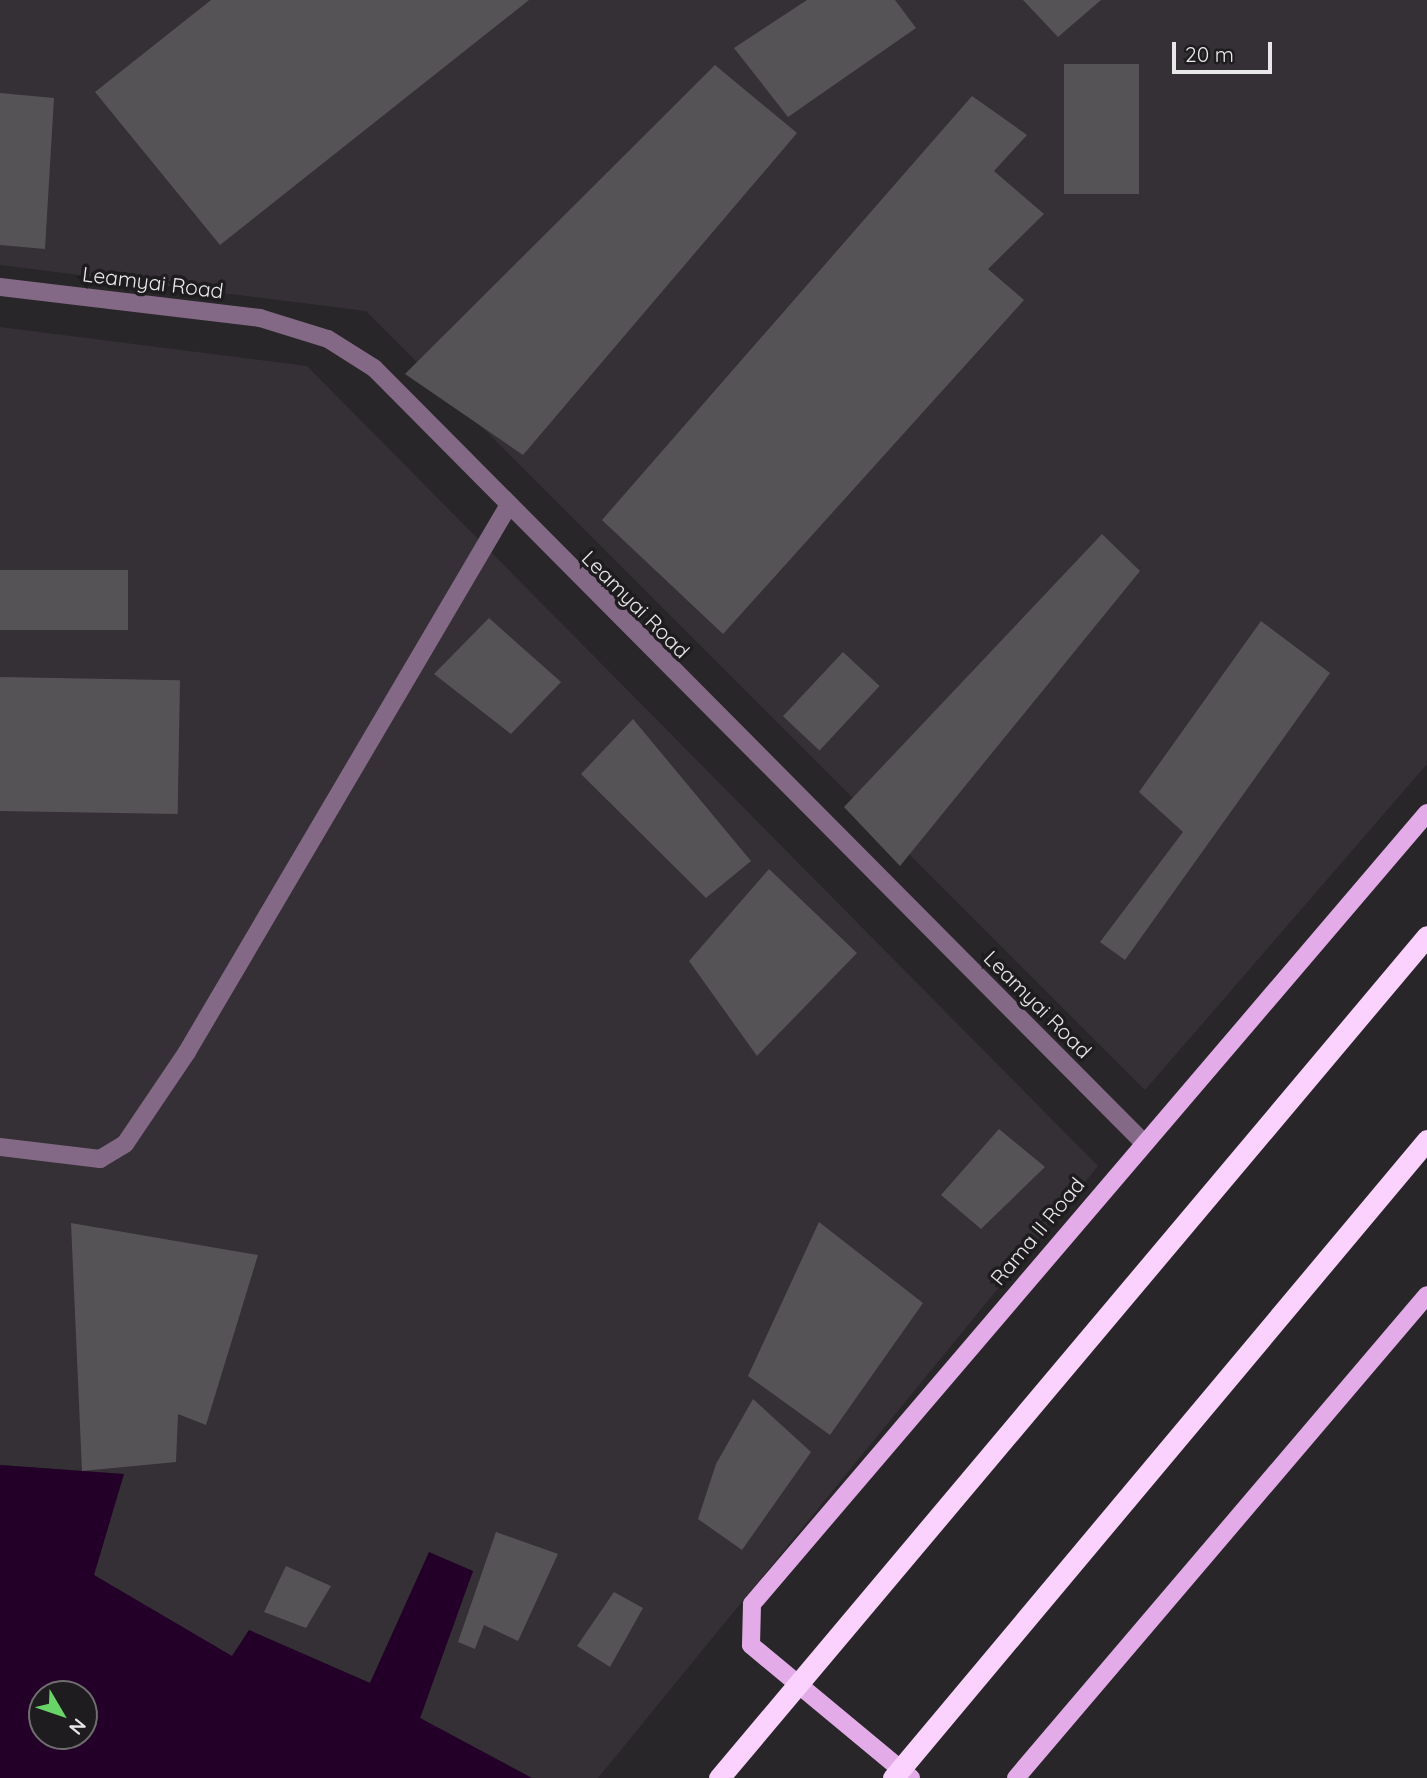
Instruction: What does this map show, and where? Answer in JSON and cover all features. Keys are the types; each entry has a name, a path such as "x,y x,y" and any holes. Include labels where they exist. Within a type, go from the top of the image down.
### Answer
{"highway":[{"path":"719,1778 1427,936"},
{"path":"893,1778 1427,1140"}],"main road":[{"name":"Rama II Road","path":"911,1778 751,1645 752,1604 1427,813"},
{"path":"1016,1778 1427,1295"}],"street":[{"name":"Leamyai Road","path":"0,287 260,318 328,339 374,368 506,508 1144,1143"},
{"path":"0,1147 100,1158 125,1144 187,1052 506,508"}],"shaded area":[{"path":"0,0 1427,0 1427,764 1145,1090 366,311 0,265"},
{"path":"0,327 307,366 1098,1166 598,1778 532,1778 420,1718 473,1571 429,1553 370,1683 249,1630 232,1657 94,1575 123,1474 0,1465"},
{"path":"0,1465 124,1474 94,1575 232,1656 249,1630 370,1683 429,1552 473,1571 420,1718 532,1778 0,1778"}],"building":[{"path":"211,0 529,0 220,245 95,92"},
{"path":"807,0 895,0 916,28 788,117 734,48"},
{"path":"1023,0 1101,0 1058,37"},
{"path":"1064,64 1139,64 1139,194 1064,194"},
{"path":"715,65 797,133 523,455 405,374"},
{"path":"0,93 54,98 45,249 0,245"},
{"path":"972,96 1027,135 994,171 1044,214 988,269 1024,300 723,634 602,520"},
{"path":"1102,534 1140,571 900,866 844,807"},
{"path":"0,570 128,570 128,630 0,630"},
{"path":"489,618 561,682 511,734 434,674"},
{"path":"1261,621 1330,673 1125,960 1100,942 1183,832 1139,792"},
{"path":"843,652 880,686 820,750 783,716"},
{"path":"0,677 180,680 178,814 0,811"},
{"path":"633,719 751,861 706,898 581,774"},
{"path":"769,869 857,953 757,1056 689,961"},
{"path":"999,1129 1045,1167 981,1229 941,1195"},
{"path":"819,1222 923,1303 830,1435 748,1376"},
{"path":"71,1223 258,1255 206,1425 178,1414 176,1462 82,1471"},
{"path":"753,1399 811,1452 742,1550 698,1519 716,1464"},
{"path":"496,1532 558,1554 518,1641 484,1625 475,1649 458,1642"},
{"path":"286,1566 331,1586 306,1628 264,1612"},
{"path":"614,1592 643,1608 610,1667 577,1646"}]}
